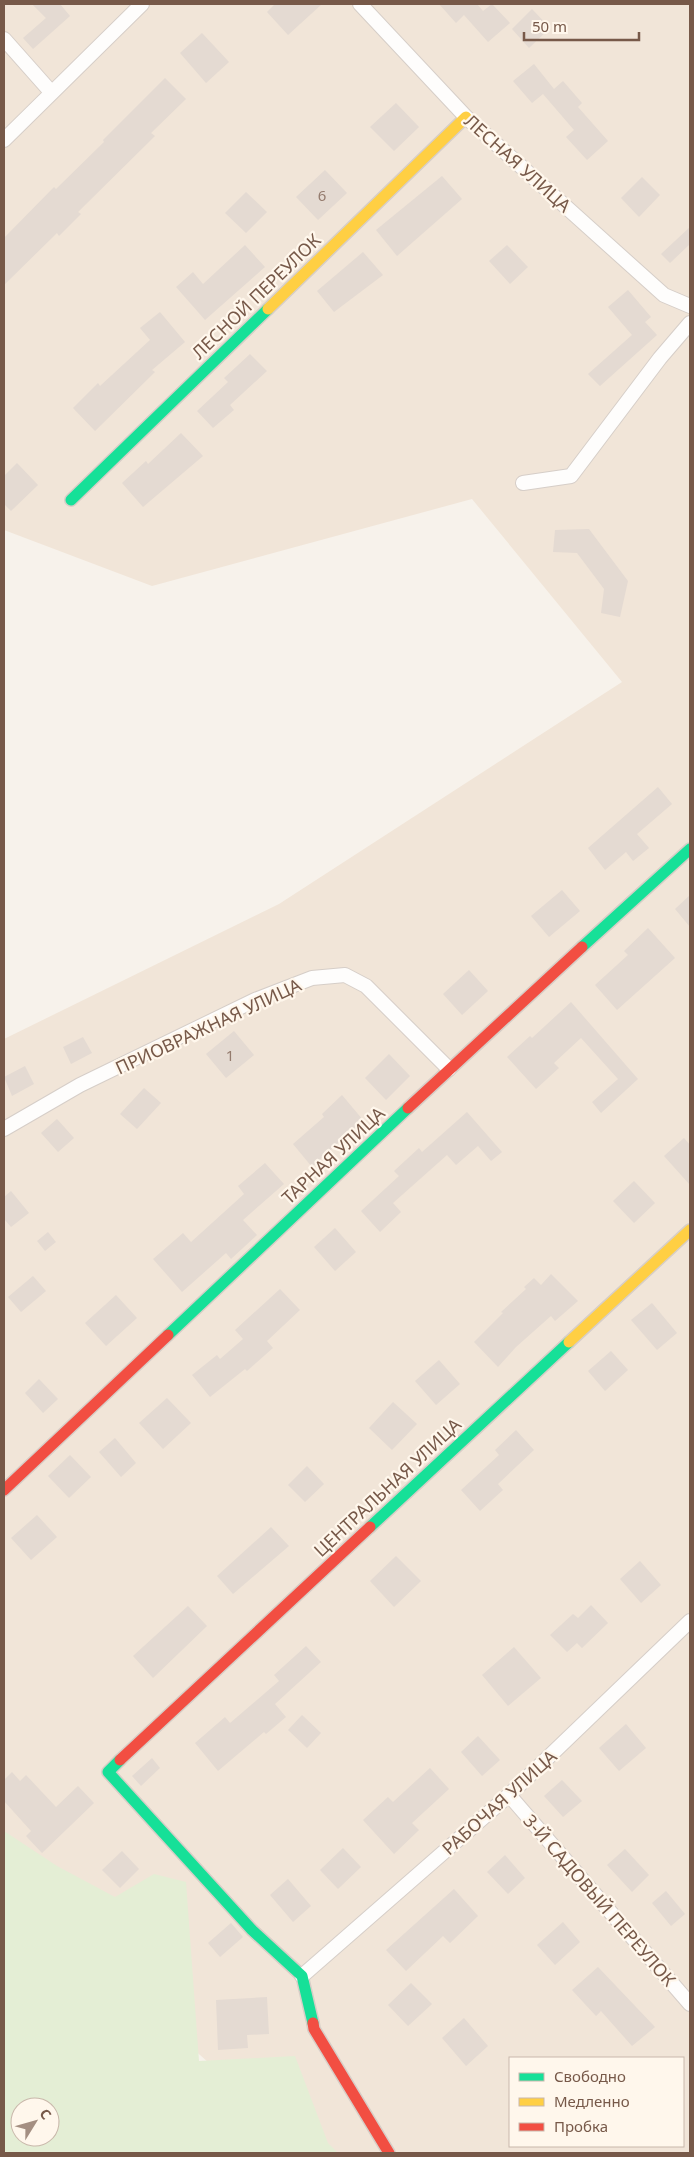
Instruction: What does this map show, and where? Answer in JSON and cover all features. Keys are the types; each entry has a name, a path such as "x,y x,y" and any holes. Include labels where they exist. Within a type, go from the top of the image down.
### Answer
{"street":[{"path":"4,140 142,4"},
{"name":"ЛЕСНАЯ УЛИЦА","path":"360,4 466,117 664,295 690,306"},
{"path":"4,39 51,92"},
{"name":"ЛЕСНОЙ ПЕРЕУЛОК","path":"71,500 466,117"},
{"path":"523,484 571,476 660,358 690,323"},
{"name":"ТАРНАЯ УЛИЦА","path":"4,1490 449,1069 690,849"},
{"name":"ПРИОВРАЖНАЯ УЛИЦА","path":"4,1130 80,1085 255,1000 312,978 344,975 366,986 449,1069"},
{"name":"ЦЕНТРАЛЬНАЯ УЛИЦА","path":"302,1976 252,1930 108,1772 145,1735 690,1230"},
{"name":"РАБОЧАЯ УЛИЦА","path":"302,1976 509,1795 690,1621"},
{"name":"3-Й САДОВЫЙ ПЕРЕУЛОК","path":"509,1795 690,2004"},
{"path":"302,1976 314,2029 389,2153"}],"shaded area":[{"path":"4,4 690,4 690,2153 311,2153 200,2055 4,1871 4,1039 279,904 622,682 472,499 152,586 4,530"}],"green space":[{"path":"4,1831 57,1866 115,1897 154,1874 186,1882 199,2061 295,2056 328,2143 338,2153 4,2153"}],"building":[{"path":"32,4 60,4 70,16 33,49 23,38 46,18"},
{"path":"275,4 322,4 288,35 267,12"},
{"path":"439,4 477,4 483,11 492,4 510,23 488,42 464,15 456,23"},
{"path":"532,9 550,28 529,48 512,29"},
{"path":"202,33 229,62 206,83 180,53"},
{"path":"534,64 554,89 563,81 582,103 578,107 608,141 587,160 566,137 574,130 543,94 532,103 513,81"},
{"path":"165,78 186,99 151,133 155,136 78,212 81,214 59,236 57,233 4,285 4,238 54,187 56,189 104,142 103,140"},
{"path":"396,103 419,127 394,151 370,127"},
{"path":"325,170 347,193 318,220 296,197"},
{"path":"442,176 462,199 397,256 376,230"},
{"path":"642,177 660,195 639,217 621,198"},
{"path":"246,192 267,212 246,233 225,213"},
{"path":"690,227 690,244 670,263 661,254"},
{"path":"245,245 265,267 205,320 176,287 193,272 203,284"},
{"path":"507,245 528,267 510,284 489,261"},
{"path":"363,252 383,275 334,312 317,291"},
{"path":"628,290 651,317 645,322 657,335 600,386 588,374 632,335 608,307"},
{"path":"160,312 185,342 152,370 155,372 95,431 73,408 98,383 100,386 150,340 140,328"},
{"path":"250,354 267,371 230,405 234,410 213,428 197,411 228,382 224,378"},
{"path":"181,433 203,456 143,507 122,483 146,461 148,464"},
{"path":"17,463 38,485 11,511 4,504 4,476"},
{"path":"589,529 628,581 620,617 601,613 604,589 577,553 553,552 555,530"},
{"path":"658,787 672,804 637,834 649,848 633,861 626,852 605,870 588,848"},
{"path":"562,890 580,911 549,937 531,916"},
{"path":"690,895 690,927 675,909"},
{"path":"648,928 675,958 617,1010 595,985 628,955 624,951"},
{"path":"469,970 488,991 462,1015 443,994"},
{"path":"571,1002 638,1079 601,1113 592,1102 618,1079 581,1038 554,1063 559,1068 536,1089 507,1057 530,1036 532,1038"},
{"path":"234,1031 254,1055 226,1078 206,1054"},
{"path":"83,1037 92,1053 71,1064 63,1047"},
{"path":"389,1054 410,1076 386,1100 365,1078"},
{"path":"25,1066 34,1084 12,1096 4,1077"},
{"path":"144,1088 161,1103 137,1129 120,1114"},
{"path":"342,1095 363,1120 312,1167 293,1144 324,1117 322,1114"},
{"path":"467,1112 502,1152 491,1161 478,1146 456,1165 447,1155 393,1203 401,1212 380,1232 361,1211 399,1176 394,1171 419,1148 422,1152"},
{"path":"57,1119 74,1138 58,1152 41,1133"},
{"path":"684,1138 690,1145 690,1185 664,1156"},
{"path":"265,1163 284,1184 243,1220 257,1235 231,1259 226,1253 182,1292 153,1259 183,1233 191,1242 244,1194 238,1186"},
{"path":"634,1181 655,1203 634,1223 613,1201"},
{"path":"11,1191 29,1213 11,1227 4,1219 4,1197"},
{"path":"335,1228 356,1252 335,1271 314,1247"},
{"path":"48,1232 56,1242 45,1251 37,1241"},
{"path":"551,1274 578,1301 555,1321 551,1316 516,1347 498,1367 474,1342 503,1313 501,1312 526,1289 524,1287 534,1278 541,1285"},
{"path":"33,1276 46,1291 21,1312 8,1297"},
{"path":"280,1289 300,1310 267,1341 273,1348 247,1371 245,1369 210,1397 192,1375 217,1355 220,1359 243,1339 235,1330"},
{"path":"116,1295 137,1318 106,1346 85,1323"},
{"path":"652,1303 677,1333 657,1350 631,1320"},
{"path":"611,1351 628,1370 605,1391 588,1371"},
{"path":"439,1360 460,1384 436,1405 415,1381"},
{"path":"39,1379 58,1399 43,1413 25,1393"},
{"path":"167,1398 191,1423 163,1449 139,1423"},
{"path":"393,1402 417,1424 392,1450 369,1428"},
{"path":"516,1430 534,1450 498,1484 503,1490 480,1511 461,1490 499,1455 495,1450"},
{"path":"115,1438 136,1463 121,1477 99,1452"},
{"path":"70,1455 91,1477 69,1498 48,1476"},
{"path":"307,1466 324,1484 305,1502 288,1485"},
{"path":"37,1515 57,1537 31,1560 11,1538"},
{"path":"271,1527 289,1546 233,1594 217,1576"},
{"path":"396,1556 421,1581 394,1607 370,1581"},
{"path":"640,1561 661,1585 641,1603 620,1579"},
{"path":"591,1605 608,1623 582,1648 577,1643 567,1652 550,1635 573,1614 578,1618"},
{"path":"188,1606 207,1626 153,1678 133,1656"},
{"path":"306,1646 321,1662 275,1704 286,1717 266,1734 264,1732 218,1771 195,1743 225,1717 230,1723 279,1681 274,1675"},
{"path":"514,1647 541,1678 508,1706 482,1675"},
{"path":"302,1715 321,1733 307,1748 288,1730"},
{"path":"626,1724 646,1748 619,1771 599,1748"},
{"path":"478,1736 500,1760 482,1776 461,1752"},
{"path":"152,1758 160,1768 141,1786 132,1776"},
{"path":"430,1768 449,1789 412,1823 419,1830 394,1854 363,1820 388,1797 393,1802"},
{"path":"12,1772 20,1781 26,1775 56,1807 78,1786 94,1803 42,1853 26,1836 31,1831 4,1801 4,1780"},
{"path":"562,1780 582,1801 563,1817 544,1796"},
{"path":"343,1848 361,1867 338,1889 320,1870"},
{"path":"625,1849 649,1875 632,1892 607,1865"},
{"path":"122,1851 139,1869 120,1888 102,1870"},
{"path":"505,1855 525,1878 508,1894 487,1872"},
{"path":"288,1879 311,1906 293,1922 270,1895"},
{"path":"454,1889 478,1916 450,1943 443,1936 406,1971 386,1950"},
{"path":"666,1891 685,1914 671,1926 652,1903"},
{"path":"563,1922 580,1942 555,1965 537,1945"},
{"path":"231,1923 243,1937 220,1957 208,1943"},
{"path":"598,1967 655,2027 632,2046 601,2011 596,2016 572,1990"},
{"path":"411,1983 432,2004 408,2026 388,2005"},
{"path":"267,1997 269,2034 247,2035 248,2048 218,2050 216,2000"},
{"path":"464,2018 488,2046 466,2066 442,2038"}],"traffic: fast":[{"path":"71,500 268,309"},
{"path":"582,947 690,849"},
{"path":"168,1335 408,1108"},
{"path":"370,1527 569,1342"},
{"path":"120,1760 108,1772 252,1930 302,1976 313,2023"}],"traffic: slow":[{"path":"268,309 466,117"},
{"path":"569,1342 690,1230"}],"traffic: jam":[{"path":"408,1108 582,947"},
{"path":"4,1490 168,1335"},
{"path":"120,1760 370,1527"},
{"path":"313,2023 314,2029 389,2153"}]}
